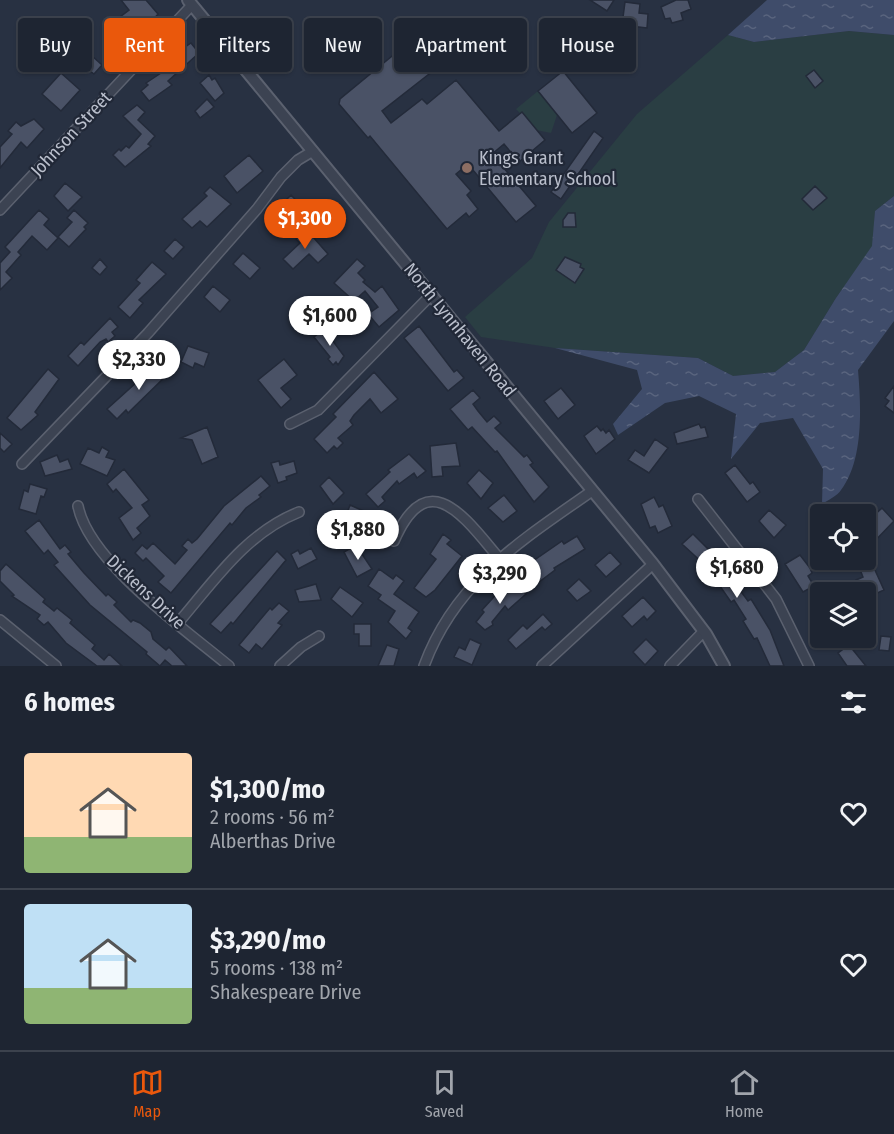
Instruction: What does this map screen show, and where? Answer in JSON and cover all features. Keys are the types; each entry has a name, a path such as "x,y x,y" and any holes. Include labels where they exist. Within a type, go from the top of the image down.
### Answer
{"street":[{"name":"North Lynnhaven Road","path":"190,3 653,564 704,631 724,666"},
{"name":"Johnson Street","path":"0,210 190,3"},
{"path":"22,464 148,333 257,209 281,177 298,160 313,151"},
{"path":"290,424 318,410 431,295"},
{"path":"424,666 452,611 477,579 499,558 592,491"},
{"path":"698,499 776,599 809,666"},
{"path":"394,541 404,521 415,509 422,504 437,501 454,508 499,558"},
{"name":"Dickens Drive","path":"78,506 85,528 114,565 229,666"},
{"path":"178,623 251,539 280,519 299,512"},
{"path":"542,666 653,564"},
{"path":"0,620 56,666"},
{"path":"670,666 704,631"},
{"path":"280,666 301,647 319,636"}],"green space":[{"path":"849,31 894,35 894,196 875,211 873,246 836,298 804,350 775,372 733,376 698,358 555,348 481,337 465,317 532,258 549,222 637,114 728,35 754,42"},
{"path":"538,91 557,115 551,133 536,130 516,109"}],"water":[{"path":"767,0 894,0 894,35 849,31 754,42 728,35"},
{"path":"894,196 894,321 858,370 860,416 854,464 841,490 822,504 823,469 793,418 760,423 731,459 736,414 699,396 665,403 618,435 613,424 642,389 637,370 555,348 698,358 733,376 775,372 804,350 872,246 875,211"}],"building":[{"path":"121,0 146,0 158,14 155,18 119,18 129,10"},
{"path":"590,0 614,0 607,11"},
{"path":"676,0 688,0 691,9 681,13 683,20 672,23 670,18 665,19 661,7"},
{"path":"625,2 640,4 639,13 648,14 647,28 636,27 636,18 623,18"},
{"path":"191,43 197,50 197,55 185,66 185,47"},
{"path":"394,54 394,72 432,72 382,111 391,123 422,99 427,104 456,80 499,131 522,112 545,140 519,162 504,144 492,154 536,206 516,222 468,164 456,174 471,191 467,195 478,209 469,217 466,213 447,229 370,136 368,138 339,104 340,99 373,72 382,72 382,64"},
{"path":"92,56 102,65 94,74 91,72"},
{"path":"814,70 823,81 815,88 806,76"},
{"path":"162,72 178,72 168,81 172,85 149,101 141,91 148,85 146,83"},
{"path":"564,72 597,113 572,133 538,91"},
{"path":"61,73 80,90 61,111 42,94"},
{"path":"209,75 212,80 215,78 224,93 215,101 200,83"},
{"path":"207,99 214,107 200,118 195,111"},
{"path":"137,105 145,112 138,120 155,136 148,144 151,146 125,167 113,155 119,149 121,151 126,146 129,148 141,134 123,116"},
{"path":"34,119 44,129 27,148 21,142 0,168 0,147 12,134 8,131 16,122 21,126"},
{"path":"594,131 603,138 561,199 551,192"},
{"path":"249,155 263,171 237,193 224,176"},
{"path":"65,183 82,197 68,211 54,196"},
{"path":"815,186 827,198 813,210 802,199"},
{"path":"210,187 231,204 207,227 200,221 192,228 182,219 207,196 204,193"},
{"path":"291,195 309,214 296,226 290,220 286,223 281,217 284,214 278,208"},
{"path":"39,210 49,219 44,225 58,238 47,250 32,236 18,252 21,255 6,272 12,278 0,290 0,263 10,252 5,247"},
{"path":"74,210 88,223 84,227 86,229 69,247 58,237 72,222 67,218"},
{"path":"568,213 575,213 576,227 563,227 563,220"},
{"path":"306,229 328,254 318,263 309,254 293,269 283,259 300,243 296,239"},
{"path":"175,239 184,247 173,259 164,251"},
{"path":"243,253 260,268 250,279 233,264"},
{"path":"565,257 581,264 580,267 584,269 575,283 556,270"},
{"path":"100,259 107,267 100,275 92,268"},
{"path":"357,259 365,266 358,273 365,280 363,282 375,292 382,286 399,310 379,327 368,314 378,307 365,291 354,301 334,283"},
{"path":"152,262 166,274 139,300 143,303 130,318 118,307 140,283 136,280"},
{"path":"213,286 230,300 220,312 204,297"},
{"path":"110,318 118,327 112,332 115,336 108,342 106,339 100,342 78,366 68,356 81,342 84,345"},
{"path":"419,326 454,372 457,370 464,378 448,391 404,338"},
{"path":"324,329 344,356 338,365 336,362 333,365 328,359 330,357 314,337"},
{"path":"188,346 209,353 204,367 195,363 193,368 181,362"},
{"path":"284,359 297,375 281,388 291,399 281,408 258,380"},
{"path":"164,362 172,370 128,413 126,410 117,419 107,409 147,373 150,375"},
{"path":"48,369 59,379 35,412 38,415 21,430 7,418"},
{"path":"374,372 398,399 381,413 370,399 350,421 353,425 338,438 343,443 337,449 334,446 327,453 314,439 336,417 333,414"},
{"path":"894,386 894,413 885,406 889,401 885,398"},
{"path":"561,388 575,405 558,419 544,401"},
{"path":"473,390 480,398 473,404 478,411 487,422 494,416 501,423 495,428 524,457 527,455 533,463 530,465 549,487 534,502 497,451 495,452 472,427 468,430 450,409"},
{"path":"699,424 701,428 705,427 708,437 677,444 674,433"},
{"path":"597,426 606,433 609,430 615,439 596,454 584,436"},
{"path":"207,427 218,457 202,464 192,440 181,438"},
{"path":"0,433 12,444 4,452 0,448"},
{"path":"655,439 668,448 649,473 628,460 635,450 644,456"},
{"path":"456,443 460,466 442,467 443,476 432,477 430,446"},
{"path":"102,447 109,451 106,457 115,460 107,476 80,464 88,448 99,453"},
{"path":"409,454 426,471 417,478 414,473 399,484 397,481 382,497 385,501 378,507 366,494 390,472 388,470"},
{"path":"57,455 60,462 68,459 72,469 45,476 40,462"},
{"path":"279,461 280,465 294,461 297,473 278,483 271,463"},
{"path":"735,465 750,484 753,482 760,492 747,502 725,473"},
{"path":"124,469 149,500 142,505 150,516 137,528 141,533 133,540 119,518 132,508 116,489 113,492 107,484"},
{"path":"479,470 493,483 481,499 467,483"},
{"path":"261,476 270,486 259,495 261,497 246,508 232,525 230,523 171,593 158,582 164,576 146,558 143,561 135,553 142,545 147,549 153,543 175,564 187,550 182,546 188,539 192,543 197,539 224,506"},
{"path":"329,477 344,493 333,504 320,486"},
{"path":"30,484 47,489 44,497 41,496 36,514 19,509 24,490 28,492"},
{"path":"504,495 517,511 503,522 488,508"},
{"path":"654,497 659,507 663,505 672,526 658,533 655,526 650,528 641,504"},
{"path":"350,505 368,513 358,539 340,532"},
{"path":"882,508 894,521 876,540 876,514"},
{"path":"769,510 786,525 774,538 759,521"},
{"path":"39,520 60,549 65,545 71,552 68,554 84,573 106,596 108,594 117,602 114,605 131,622 133,620 140,623 151,632 153,639 166,650 169,647 187,666 172,666 165,660 160,666 146,654 147,652 90,605 54,565 58,562 48,550 44,554 25,531"},
{"path":"443,534 451,540 447,544 462,556 435,590 426,597 414,588 436,559 430,554"},
{"path":"693,534 730,571 739,583 736,585 748,601 751,599 770,630 784,666 770,666 757,638 754,639 743,621 746,619 734,600 731,602 706,566 682,544"},
{"path":"577,536 585,549 554,568 555,570 535,585 523,568 562,541 564,544"},
{"path":"356,545 372,569 357,577 344,552"},
{"path":"311,548 317,559 298,569 291,554 298,550 300,554"},
{"path":"277,551 286,560 233,624 231,622 221,633 210,624"},
{"path":"610,552 621,564 606,577 595,565"},
{"path":"800,555 812,573 808,576 812,582 810,588 803,592 785,564"},
{"path":"6,564 45,599 43,602 54,611 57,608 72,620 70,623 95,645 92,649 104,660 109,654 122,666 97,666 66,643 48,622 44,625 37,619 40,615 12,596 14,595 0,581 0,571"},
{"path":"379,569 393,579 396,575 404,581 394,594 419,612 408,628 412,631 406,639 388,622 395,611 378,599 381,595 368,586"},
{"path":"860,570 875,570 884,590 876,594 876,582 857,582 856,580 863,577"},
{"path":"579,579 591,591 577,601 567,590"},
{"path":"316,584 321,600 299,602 295,590"},
{"path":"516,584 526,594 508,610 505,606 492,622 493,625 485,630 476,622 484,612 482,610 503,587 508,592"},
{"path":"340,587 363,603 352,617 331,599"},
{"path":"643,597 656,611 647,620 644,616 632,627 622,616"},
{"path":"279,603 289,611 278,623 282,625 262,649 256,644 249,653 239,645 270,608 272,610"},
{"path":"543,614 552,624 545,630 542,627 516,649 508,640 523,625 527,629"},
{"path":"354,624 371,624 371,646 359,646 359,634 354,634"},
{"path":"881,636 891,637 889,651 879,650"},
{"path":"470,639 481,644 472,665 454,657 459,647 465,650"},
{"path":"646,639 658,651 645,665 633,652"},
{"path":"387,645 399,649 394,666 378,666"},
{"path":"845,648 851,648 866,666 847,666 838,653"}],"place":[{"name":"Kings Grant Elementary School","path":"467,168"}]}
